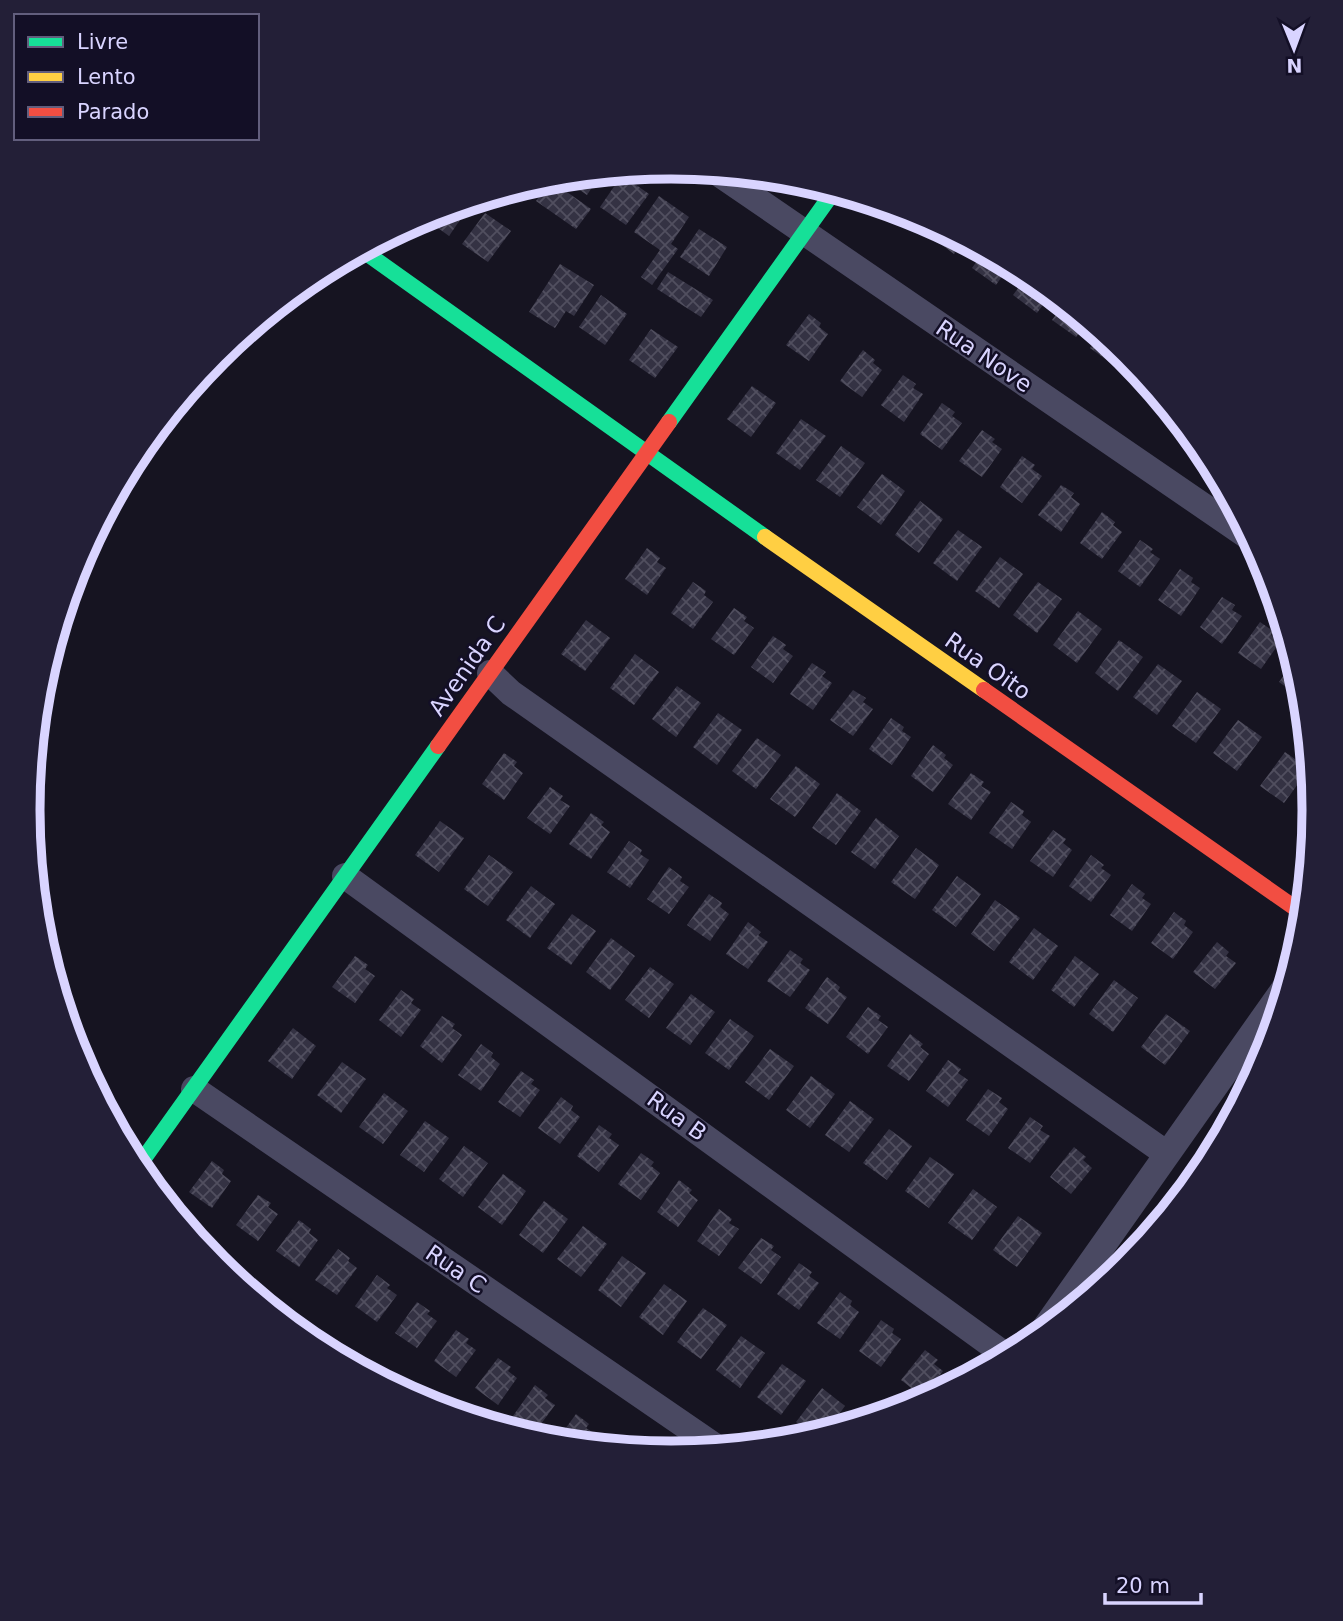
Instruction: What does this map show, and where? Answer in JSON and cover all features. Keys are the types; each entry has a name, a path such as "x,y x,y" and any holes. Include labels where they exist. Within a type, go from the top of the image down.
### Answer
{"street":[{"name":"Rua Nove","path":"732,183 1237,529"},
{"name":"Avenida C","path":"145,1157 828,199"},
{"name":"Rua Oito","path":"370,256 646,454 1295,908"},
{"path":"490,673 511,693 1167,1154"},
{"name":"Rua B","path":"345,876 998,1350"},
{"path":"1058,1310 1270,1010"},
{"name":"Rua C","path":"194,1089 706,1440"}],"building":[{"path":"630,181 649,194 626,225 600,207 617,182"},
{"path":"594,185 587,195 575,187"},
{"path":"563,189 591,209 576,229 536,201 542,193"},
{"path":"659,196 689,217 671,244 678,249 652,285 641,277 660,250 634,232"},
{"path":"485,213 511,231 488,262 462,244"},
{"path":"463,215 449,236 434,225"},
{"path":"699,229 727,247 709,276 680,257"},
{"path":"931,235 958,248 954,254"},
{"path":"978,259 1003,274 996,285 972,268"},
{"path":"560,264 594,285 574,316 566,311 555,328 529,312"},
{"path":"668,272 713,300 701,317 657,289"},
{"path":"1020,285 1045,302 1037,313 1013,295"},
{"path":"601,295 627,314 605,345 579,327"},
{"path":"1058,312 1081,330 1076,337 1052,320"},
{"path":"809,314 821,323 819,327 828,334 809,361 786,345"},
{"path":"651,329 678,347 655,378 629,360"},
{"path":"1095,342 1117,363 1115,366 1090,348"},
{"path":"863,350 882,370 862,397 840,381"},
{"path":"903,375 916,384 913,388 923,394 904,422 881,405"},
{"path":"752,386 776,403 751,437 727,419"},
{"path":"942,403 955,412 952,416 962,423 942,450 920,434"},
{"path":"801,419 826,436 800,470 776,453"},
{"path":"982,430 995,439 992,442 1002,449 982,477 959,461"},
{"path":"841,446 865,463 840,497 816,480"},
{"path":"1022,456 1035,465 1032,469 1042,476 1022,503 1000,487"},
{"path":"882,474 905,491 881,525 857,507"},
{"path":"1061,485 1074,493 1071,497 1080,504 1061,532 1038,515"},
{"path":"920,501 943,519 919,553 895,535"},
{"path":"1102,512 1115,522 1113,525 1122,532 1102,559 1080,543"},
{"path":"958,530 982,547 957,581 933,563"},
{"path":"1140,540 1153,549 1150,552 1160,559 1140,587 1118,571"},
{"path":"647,548 660,558 657,562 666,568 647,595 625,579"},
{"path":"1000,557 1023,574 999,608 975,591"},
{"path":"1180,569 1193,578 1191,582 1200,588 1181,616 1158,600"},
{"path":"693,582 706,591 704,595 713,602 693,629 671,613"},
{"path":"1038,582 1062,599 1037,633 1013,615"},
{"path":"1222,597 1235,605 1232,610 1242,616 1222,644 1200,627"},
{"path":"734,608 747,617 744,621 754,628 734,655 711,639"},
{"path":"1078,611 1102,629 1077,663 1053,645"},
{"path":"586,620 610,638 585,671 561,654"},
{"path":"1260,622 1273,631 1271,635 1280,643 1261,669 1238,653"},
{"path":"773,636 786,645 783,649 793,656 773,683 751,667"},
{"path":"1119,640 1143,657 1118,691 1095,673"},
{"path":"635,654 659,672 634,705 610,688"},
{"path":"812,663 826,672 822,676 832,683 813,710 790,694"},
{"path":"1158,664 1182,681 1157,715 1133,697"},
{"path":"1287,671 1292,691 1279,682"},
{"path":"677,686 701,703 676,737 652,719"},
{"path":"853,690 866,698 863,702 873,709 853,736 830,720"},
{"path":"1197,692 1221,709 1196,743 1172,726"},
{"path":"718,713 742,730 717,765 693,747"},
{"path":"891,718 904,727 902,731 911,737 892,765 869,749"},
{"path":"1238,720 1262,737 1237,771 1213,753"},
{"path":"757,738 781,755 756,789 732,771"},
{"path":"933,745 946,755 944,758 953,765 933,792 911,776"},
{"path":"1285,752 1300,763 1301,779 1284,803 1260,786"},
{"path":"504,753 517,762 514,766 523,773 504,800 482,784"},
{"path":"796,766 820,784 795,817 770,799"},
{"path":"971,773 984,782 981,786 991,792 971,820 948,804"},
{"path":"550,787 563,796 560,800 570,806 550,834 527,818"},
{"path":"837,793 861,811 836,845 812,828"},
{"path":"1011,802 1024,811 1022,815 1031,822 1012,849 989,833"},
{"path":"591,813 604,822 601,825 610,832 591,859 569,844"},
{"path":"876,818 899,836 875,869 851,852"},
{"path":"440,821 464,838 439,872 415,855"},
{"path":"1053,830 1066,839 1063,843 1072,850 1053,877 1030,861"},
{"path":"629,841 642,850 640,854 649,860 630,888 607,872"},
{"path":"916,848 939,865 915,899 891,882"},
{"path":"489,855 513,872 488,906 464,889"},
{"path":"1091,855 1104,865 1101,868 1111,875 1091,902 1069,886"},
{"path":"669,867 682,877 680,881 689,887 669,914 647,899"},
{"path":"957,876 981,894 956,927 932,910"},
{"path":"1132,884 1145,894 1142,898 1151,904 1132,931 1110,915"},
{"path":"531,886 555,904 530,938 506,920"},
{"path":"709,894 722,903 720,907 729,914 710,941 687,925"},
{"path":"995,900 1020,918 994,951 971,934"},
{"path":"1174,912 1186,921 1184,925 1193,932 1173,959 1151,943"},
{"path":"572,914 596,931 571,965 547,948"},
{"path":"748,922 761,932 758,935 768,942 748,969 726,954"},
{"path":"1034,928 1058,946 1033,980 1009,962"},
{"path":"611,938 635,956 610,990 586,972"},
{"path":"1217,942 1229,952 1226,956 1236,963 1215,989 1193,972"},
{"path":"790,950 803,959 800,963 810,970 790,997 767,981"},
{"path":"355,956 368,965 365,969 375,976 355,1003 332,987"},
{"path":"1075,956 1099,974 1074,1007 1051,990"},
{"path":"650,967 674,984 649,1018 625,1000"},
{"path":"827,977 840,987 838,991 847,997 828,1024 805,1008"},
{"path":"1114,980 1138,998 1113,1032 1089,1014"},
{"path":"401,990 414,999 411,1003 421,1010 401,1037 379,1020"},
{"path":"691,994 715,1012 690,1045 666,1028"},
{"path":"868,1007 881,1016 878,1020 888,1027 868,1054 846,1037"},
{"path":"1166,1014 1190,1031 1165,1065 1141,1047"},
{"path":"442,1016 455,1024 452,1028 462,1035 442,1063 420,1046"},
{"path":"730,1019 754,1036 729,1070 705,1053"},
{"path":"293,1028 316,1046 292,1079 268,1061"},
{"path":"910,1034 923,1044 920,1047 929,1054 909,1081 887,1066"},
{"path":"481,1044 493,1053 491,1057 500,1064 481,1091 458,1075"},
{"path":"770,1049 794,1066 769,1100 745,1082"},
{"path":"948,1060 961,1069 958,1073 968,1080 948,1107 926,1091"},
{"path":"342,1062 366,1079 341,1113 317,1095"},
{"path":"521,1071 534,1080 531,1084 540,1090 520,1117 498,1102"},
{"path":"811,1076 835,1094 810,1128 786,1110"},
{"path":"988,1089 1002,1098 999,1102 1008,1109 989,1136 966,1120"},
{"path":"384,1093 408,1111 383,1144 359,1127"},
{"path":"561,1097 573,1106 571,1110 580,1117 560,1144 538,1128"},
{"path":"850,1101 874,1119 849,1152 825,1135"},
{"path":"1030,1117 1043,1126 1040,1130 1050,1136 1030,1163 1008,1148"},
{"path":"425,1121 449,1138 424,1172 400,1155"},
{"path":"599,1125 612,1134 609,1138 619,1145 599,1172 577,1156"},
{"path":"889,1129 912,1146 887,1180 863,1163"},
{"path":"464,1146 488,1163 463,1197 439,1179"},
{"path":"1074,1147 1086,1157 1083,1160 1092,1168 1071,1194 1050,1177"},
{"path":"641,1153 654,1162 651,1166 660,1173 641,1200 618,1184"},
{"path":"930,1157 954,1174 929,1208 905,1191"},
{"path":"212,1161 224,1170 222,1174 231,1181 212,1208 189,1192"},
{"path":"503,1174 526,1191 502,1225 478,1207"},
{"path":"679,1180 692,1190 689,1193 698,1200 678,1227 657,1212"},
{"path":"973,1189 997,1207 972,1240 948,1223"},
{"path":"258,1195 271,1203 268,1207 278,1214 258,1241 236,1225"},
{"path":"544,1201 568,1219 543,1253 519,1235"},
{"path":"719,1209 732,1219 729,1223 739,1229 719,1256 697,1241"},
{"path":"1018,1216 1042,1233 1017,1267 993,1250"},
{"path":"299,1220 311,1229 309,1233 318,1240 299,1267 276,1251"},
{"path":"583,1226 607,1244 581,1277 557,1259"},
{"path":"761,1238 774,1246 771,1250 781,1257 761,1284 738,1268"},
{"path":"338,1249 350,1258 348,1261 357,1268 337,1295 315,1280"},
{"path":"622,1256 646,1273 621,1307 598,1290"},
{"path":"799,1263 812,1272 809,1276 819,1283 799,1310 777,1294"},
{"path":"377,1275 390,1285 387,1288 397,1295 377,1322 355,1306"},
{"path":"664,1284 687,1301 663,1335 639,1317"},
{"path":"840,1292 852,1301 850,1305 859,1312 840,1339 817,1323"},
{"path":"417,1302 430,1311 427,1314 437,1321 417,1348 395,1333"},
{"path":"703,1308 727,1325 701,1359 677,1342"},
{"path":"881,1320 894,1329 892,1333 901,1339 881,1367 859,1351"},
{"path":"456,1330 469,1339 466,1343 476,1350 456,1377 434,1361"},
{"path":"741,1336 765,1353 740,1388 716,1370"},
{"path":"925,1350 938,1360 934,1364 943,1371 932,1386 917,1392 901,1380"},
{"path":"498,1358 511,1367 508,1371 517,1378 498,1405 475,1388"},
{"path":"782,1364 806,1381 781,1415 757,1397"},
{"path":"535,1385 548,1395 545,1398 555,1405 538,1428 524,1424 513,1416"},
{"path":"822,1388 845,1406 835,1420 804,1428 796,1422"},
{"path":"576,1414 589,1424 586,1428 595,1434 593,1436 563,1432"}],"traffic: fast":[{"path":"669,422 828,199"},
{"path":"370,256 765,537"},
{"path":"145,1157 438,746"}],"traffic: slow":[{"path":"765,537 984,690"}],"traffic: jam":[{"path":"438,746 669,422"},
{"path":"984,690 1295,908"}]}
